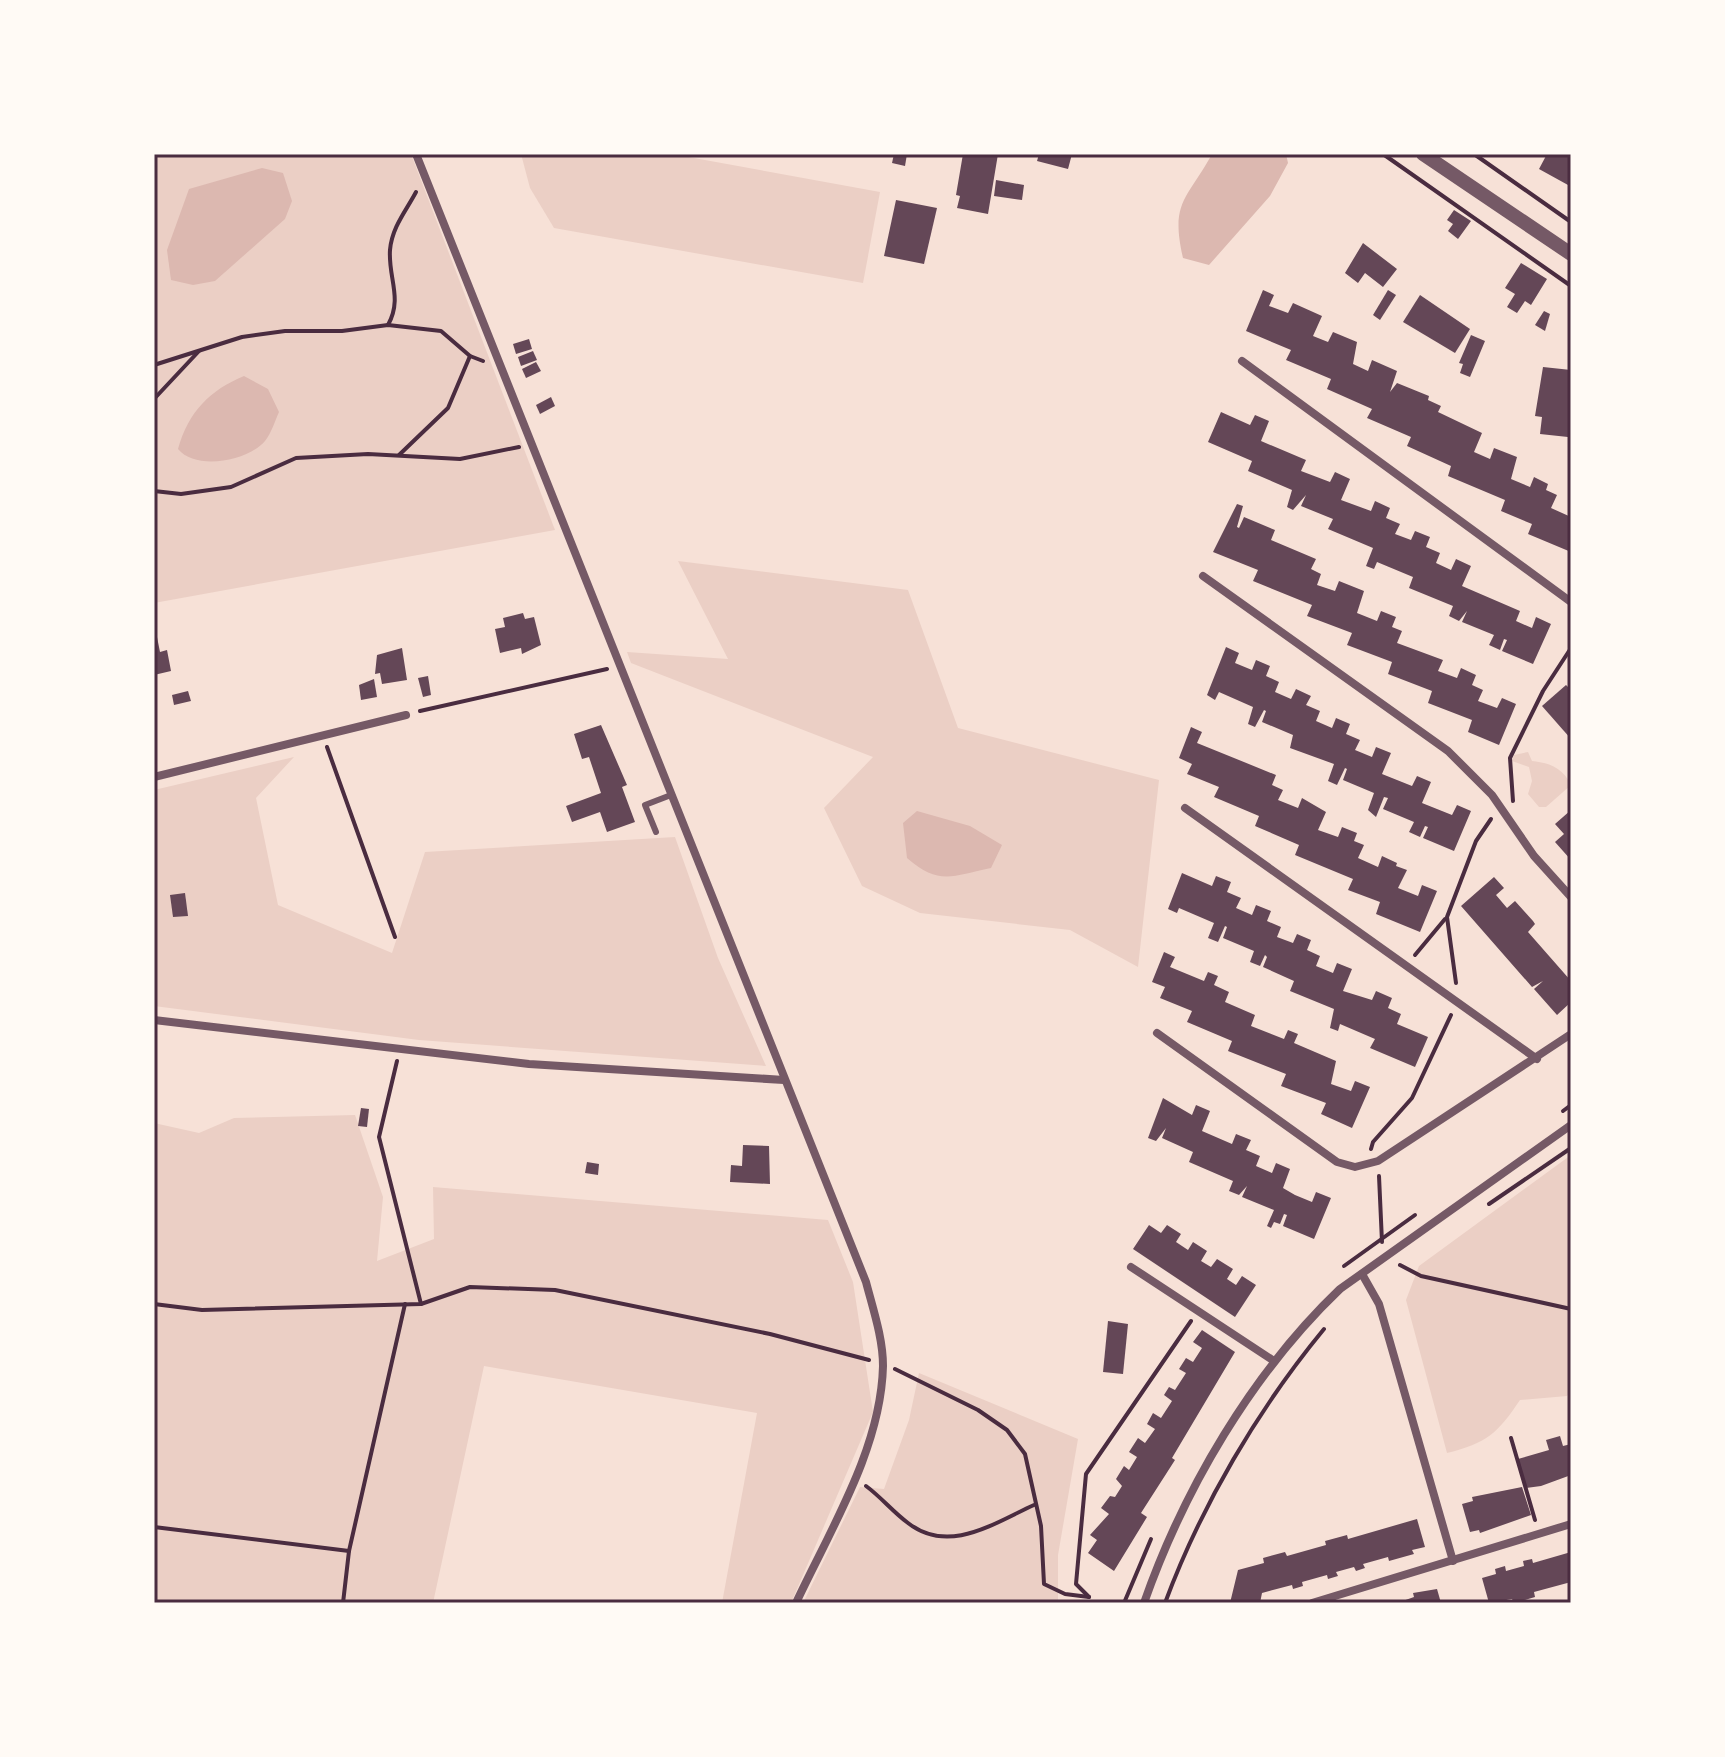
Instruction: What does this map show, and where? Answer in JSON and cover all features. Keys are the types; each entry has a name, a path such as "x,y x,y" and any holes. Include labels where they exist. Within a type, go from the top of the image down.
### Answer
{"street":[{"path":"416,154 866,1282 883,1363 877,1413 855,1477 796,1603"},
{"path":"1423,154 1569,248"},
{"path":"1242,361 1571,602"},
{"path":"1203,576 1448,751 1492,795 1534,856 1571,897"},
{"path":"154,777 406,715"},
{"path":"1185,808 1537,1059"},
{"path":"154,1020 529,1064 784,1080"},
{"path":"1157,1033 1337,1162 1355,1167 1378,1161 1571,1034"},
{"path":"1144,1603 1153,1577 1215,1452 1274,1361 1309,1318 1362,1274 1571,1125"},
{"path":"1131,1267 1274,1361"},
{"path":"1362,1274 1379,1304 1453,1561"},
{"path":"1312,1603 1571,1524"}],"lane":[{"path":"656,832 645,805 671,795"}],"path":[{"path":"1383,154 1571,286"},
{"path":"1474,154 1571,222"},
{"path":"388,325 397,296 390,250 396,223 424,175"},
{"path":"154,365 242,337 285,331 342,331 388,325 441,331 470,356 500,366"},
{"path":"154,399 201,349"},
{"path":"399,455 448,408 470,356"},
{"path":"154,491 181,494 231,487 296,458 399,455 460,459 531,445"},
{"path":"1405,965 1447,917 1476,841 1501,809 1515,800 1510,758 1543,691 1571,648"},
{"path":"406,715 619,666"},
{"path":"323,734 395,937"},
{"path":"1447,917 1456,1002 1412,1098 1370,1147 1378,1161 1380,1240 1399,1265 1421,1276 1571,1309"},
{"path":"399,1051 379,1137 421,1304"},
{"path":"154,1304 202,1310 421,1304 470,1287 555,1290 770,1334 883,1363 978,1410 1007,1430 1025,1454 1034,1486 1034,1505 1041,1526 1044,1584 1065,1594 1089,1597 1076,1584 1086,1474 1197,1312"},
{"path":"343,1603 349,1551 405,1304"},
{"path":"1165,1603 1220,1485 1288,1372 1329,1323"},
{"path":"1511,1438 1539,1534"},
{"path":"855,1477 910,1525 937,1539 967,1536 1034,1505"},
{"path":"154,1527 349,1551"}],"shaded area":[{"path":"411,154 555,530 154,603 154,156"},
{"path":"521,154 672,154 880,192 863,283 554,228 530,188"},
{"path":"1212,154 1286,154 1288,163 1270,196 1209,265 1183,258 1179,224 1183,202"},
{"path":"262,168 283,173 292,201 285,219 215,281 193,285 171,280 167,250 189,189"},
{"path":"244,376 268,389 279,412 267,438 247,454 222,461 197,460 186,456 178,449 194,413 211,395"},
{"path":"678,561 908,590 958,728 1159,780 1138,967 1070,930 920,913 862,886 824,808 873,757 631,663 627,652 728,659"},
{"path":"1528,752 1532,761 1560,770 1571,785 1546,807 1539,807 1528,794 1532,781 1529,767 1512,761 1514,755"},
{"path":"294,757 256,798 278,905 392,953 425,852 675,837 718,958 766,1066 419,1040 154,1006 154,790"},
{"path":"917,811 970,826 1002,845 991,868 956,876 937,876 918,867 907,858 903,823"},
{"path":"355,1115 383,1197 377,1261 434,1239 433,1187 828,1220 853,1282 873,1412 791,1603 722,1603 757,1413 484,1366 433,1603 154,1603 154,1123 199,1133 234,1118"},
{"path":"1571,1155 1571,1391 1567,1396 1520,1400 1490,1436 1447,1453 1406,1300 1419,1266"},
{"path":"919,1373 1078,1439 1058,1555 1058,1603 803,1603 860,1487 884,1489 909,1420"}],"building":[{"path":"894,154 907,154 905,166 892,163"},
{"path":"963,154 998,154 988,214 957,208 960,196 956,195"},
{"path":"1039,154 1072,154 1068,169 1037,161"},
{"path":"1547,154 1571,154 1568,185 1539,169"},
{"path":"996,180 1024,185 1022,200 994,196"},
{"path":"896,200 937,208 924,264 884,256"},
{"path":"1454,210 1471,221 1458,239 1448,231 1453,224 1447,220"},
{"path":"1363,243 1397,269 1383,287 1365,273 1358,283 1345,273"},
{"path":"1521,263 1547,279 1531,305 1525,301 1517,313 1507,307 1515,294 1505,288"},
{"path":"1263,290 1274,295 1269,306 1288,313 1293,303 1322,316 1313,336 1328,342 1333,332 1357,342 1353,364 1368,371 1372,360 1397,371 1390,392 1397,383 1429,396 1428,400 1441,406 1438,412 1482,433 1474,452 1490,459 1494,448 1517,457 1511,479 1530,487 1534,477 1548,484 1546,490 1557,495 1551,508 1571,517 1571,552 1528,534 1532,524 1501,511 1505,500 1448,476 1451,466 1407,446 1411,437 1367,418 1372,409 1327,389 1331,379 1286,360 1291,350 1246,331"},
{"path":"1388,290 1396,295 1380,320 1373,315"},
{"path":"1420,295 1470,329 1455,353 1403,322"},
{"path":"1544,311 1550,314 1545,331 1535,325"},
{"path":"1471,335 1485,341 1470,377 1460,373 1463,364 1459,363"},
{"path":"529,339 532,349 516,354 513,344"},
{"path":"533,351 537,360 521,366 518,357"},
{"path":"536,362 541,371 526,378 522,369"},
{"path":"1543,367 1571,370 1568,437 1540,434 1542,417 1535,416"},
{"path":"551,397 555,406 540,414 536,405"},
{"path":"1221,412 1250,425 1255,415 1269,421 1261,441 1306,460 1301,471 1330,482 1335,472 1350,479 1341,500 1371,511 1375,501 1390,508 1386,518 1400,524 1395,534 1411,540 1415,531 1430,537 1426,547 1440,553 1436,563 1451,570 1456,559 1471,566 1462,586 1520,611 1516,621 1532,628 1536,617 1551,624 1533,664 1502,651 1507,640 1504,639 1500,650 1489,645 1494,635 1462,622 1467,611 1459,621 1449,616 1453,606 1409,588 1413,577 1377,562 1374,569 1366,566 1373,548 1328,529 1333,519 1301,506 1306,495 1293,510 1287,507 1292,490 1248,471 1252,461 1208,442"},
{"path":"1237,504 1243,506 1237,527 1244,517 1275,530 1271,540 1316,559 1311,569 1321,574 1317,585 1335,591 1339,581 1364,591 1357,613 1377,621 1381,611 1396,617 1392,627 1402,631 1397,643 1443,660 1438,671 1457,678 1461,668 1476,675 1472,685 1483,690 1478,701 1497,708 1502,698 1516,704 1499,745 1468,732 1472,720 1428,703 1432,691 1388,674 1392,662 1347,645 1352,633 1307,616 1312,605 1253,581 1258,570 1213,552"},
{"path":"523,613 525,619 534,617 541,645 522,654 521,648 500,653 495,629 505,627 503,618"},
{"path":"154,637 157,637 160,652 167,650 171,671 154,675"},
{"path":"1226,647 1239,653 1235,663 1252,670 1256,660 1270,666 1266,676 1279,682 1275,692 1291,699 1296,689 1311,696 1306,705 1320,711 1316,721 1332,728 1336,718 1350,724 1346,734 1360,740 1355,750 1372,757 1376,747 1391,753 1382,774 1412,786 1417,776 1431,782 1422,803 1452,815 1457,805 1471,811 1454,851 1423,838 1428,827 1425,826 1420,837 1409,832 1414,822 1383,809 1388,798 1384,797 1376,817 1368,810 1374,793 1343,780 1345,768 1337,785 1328,781 1334,764 1290,748 1293,735 1262,722 1266,711 1255,727 1248,724 1253,707 1219,692 1215,700 1207,695"},
{"path":"402,648 407,680 382,684 380,673 375,674 377,655"},
{"path":"428,676 431,695 423,697 418,678"},
{"path":"374,679 377,697 361,700 359,685"},
{"path":"1566,685 1571,690 1571,739 1542,706"},
{"path":"188,691 191,701 174,705 172,695"},
{"path":"601,725 627,785 622,787 635,822 607,832 600,812 572,822 566,806 601,793 589,757 582,759 574,734"},
{"path":"1191,727 1202,732 1197,743 1276,775 1272,785 1283,790 1278,800 1298,808 1302,798 1326,812 1318,830 1338,837 1342,827 1357,833 1354,841 1364,845 1358,858 1378,867 1382,856 1407,870 1398,888 1418,896 1422,885 1437,891 1420,932 1376,914 1380,902 1348,890 1353,879 1295,855 1299,845 1255,826 1259,816 1214,797 1219,787 1187,774 1192,764 1179,758"},
{"path":"1571,810 1571,860 1555,842 1564,834 1555,824"},
{"path":"1182,873 1212,886 1216,876 1231,882 1227,892 1241,898 1236,908 1252,915 1256,905 1271,911 1267,921 1281,927 1277,937 1293,943 1297,934 1311,940 1307,950 1320,956 1316,966 1333,973 1337,963 1352,969 1343,991 1372,1000 1376,991 1392,998 1388,1008 1401,1014 1397,1024 1428,1037 1415,1067 1370,1048 1375,1039 1340,1024 1338,1031 1330,1028 1334,1009 1290,991 1294,981 1263,967 1265,955 1260,966 1250,962 1254,951 1223,938 1227,927 1218,942 1208,938 1214,923 1179,908 1177,913 1168,909"},
{"path":"1494,877 1504,888 1496,895 1507,908 1515,901 1533,921 1535,924 1528,932 1571,981 1571,1002 1557,1015 1534,989 1543,981 1532,987 1461,906"},
{"path":"185,893 188,916 173,917 170,895"},
{"path":"1164,952 1175,957 1170,967 1204,981 1208,972 1218,976 1214,985 1229,992 1225,1002 1255,1015 1251,1026 1284,1039 1288,1030 1298,1034 1294,1043 1336,1061 1331,1084 1351,1091 1355,1081 1370,1087 1352,1128 1321,1114 1326,1103 1281,1086 1286,1074 1228,1051 1232,1041 1187,1022 1192,1011 1160,998 1165,987 1152,982"},
{"path":"1163,1098 1192,1115 1196,1105 1210,1111 1202,1131 1232,1144 1236,1134 1251,1140 1246,1150 1260,1156 1256,1166 1272,1173 1276,1163 1290,1169 1283,1188 1312,1202 1316,1192 1331,1198 1314,1239 1283,1226 1287,1215 1284,1214 1280,1224 1274,1222 1271,1228 1267,1226 1274,1210 1242,1197 1247,1186 1239,1195 1229,1191 1233,1181 1189,1162 1193,1152 1162,1138 1166,1128 1156,1141 1148,1138"},
{"path":"361,1108 369,1109 367,1127 358,1126"},
{"path":"743,1145 769,1146 770,1184 730,1182 731,1165 742,1166"},
{"path":"587,1162 599,1164 598,1175 585,1173"},
{"path":"1149,1225 1161,1233 1167,1225 1181,1234 1176,1242 1188,1250 1193,1242 1207,1251 1201,1261 1211,1267 1217,1259 1233,1269 1227,1279 1236,1285 1242,1276 1256,1285 1235,1317 1133,1249"},
{"path":"1108,1321 1128,1324 1123,1374 1103,1372"},
{"path":"1202,1330 1235,1352 1172,1458 1175,1460 1141,1513 1147,1517 1114,1571 1088,1553 1097,1540 1090,1535 1109,1514 1101,1508 1110,1496 1115,1497 1122,1486 1116,1479 1124,1466 1129,1470 1137,1457 1129,1452 1138,1438 1145,1443 1155,1429 1147,1424 1153,1413 1161,1418 1172,1401 1164,1395 1169,1387 1175,1390 1186,1373 1179,1369 1186,1358 1193,1362 1202,1348 1193,1342"},
{"path":"1560,1436 1563,1446 1571,1444 1571,1475 1526,1488 1518,1459 1549,1450 1546,1440"},
{"path":"1522,1487 1531,1515 1480,1533 1479,1530 1470,1532 1462,1504 1473,1501 1472,1497"},
{"path":"1417,1519 1425,1547 1412,1550 1414,1554 1363,1564 1365,1568 1356,1571 1354,1567 1336,1572 1338,1576 1328,1579 1327,1575 1302,1582 1303,1586 1293,1589 1292,1585 1262,1593 1260,1603 1230,1603 1238,1570 1264,1563 1263,1558 1285,1552 1287,1556 1326,1545 1325,1541 1347,1535 1348,1539"},
{"path":"1571,1552 1571,1582 1534,1592 1535,1597 1514,1603 1512,1599 1489,1603 1482,1578 1496,1574 1495,1569 1505,1566 1506,1571 1524,1566 1523,1561 1532,1559 1533,1563"},
{"path":"1437,1589 1441,1603 1397,1603 1414,1597 1413,1593"}]}
